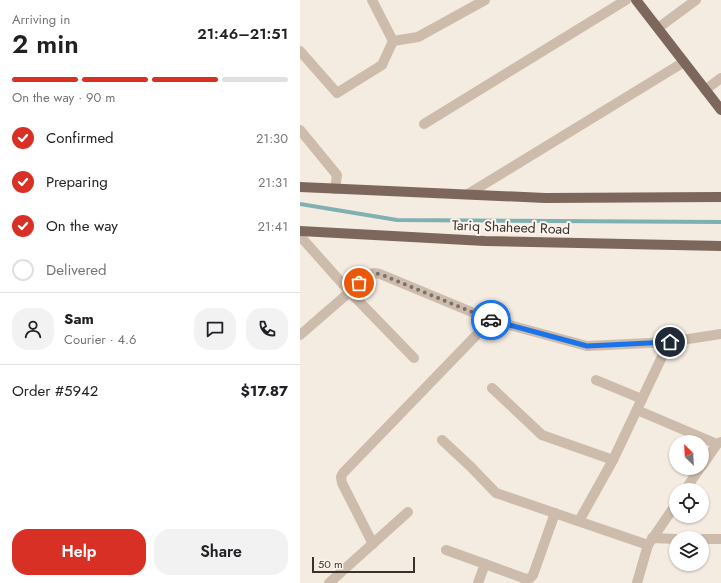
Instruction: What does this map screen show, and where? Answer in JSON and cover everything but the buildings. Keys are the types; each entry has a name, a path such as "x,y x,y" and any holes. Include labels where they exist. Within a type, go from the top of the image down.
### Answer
{"main road":[{"path":"636,0 721,110"},
{"path":"300,187 545,198 721,198"},
{"name":"Tariq Shaheed Road","path":"300,230 485,241 721,246"}],"street":[{"path":"372,0 393,41"},
{"path":"393,41 418,36 485,0"},
{"path":"424,124 626,0"},
{"path":"658,28 696,0"},
{"path":"300,51 337,94 382,65 393,41"},
{"path":"468,194 684,62"},
{"path":"705,90 721,78"},
{"path":"300,130 337,175 336,189"},
{"path":"300,236 349,291 414,358"},
{"path":"300,335 349,291 374,273 380,274 490,320 587,346 670,342 721,334"},
{"path":"373,544 342,483 341,477 343,473 490,320"},
{"path":"579,521 613,460 670,342"},
{"path":"596,380 642,399"},
{"path":"492,388 542,435 613,460"},
{"path":"637,410 719,443 709,457"},
{"path":"442,440 496,493 579,521 650,542 669,540"},
{"path":"329,583 408,512"},
{"path":"446,550 526,579 530,578 534,575 555,513"},
{"path":"637,583 650,542 669,514"},
{"path":"709,539 721,539"},
{"path":"478,583 485,564"}],"waterway":[{"path":"300,204 397,220 721,222"}],"way so far":[{"path":"359,283 374,273 380,274 491,320"}],"route":[{"path":"491,320 587,346 670,342"}]}
